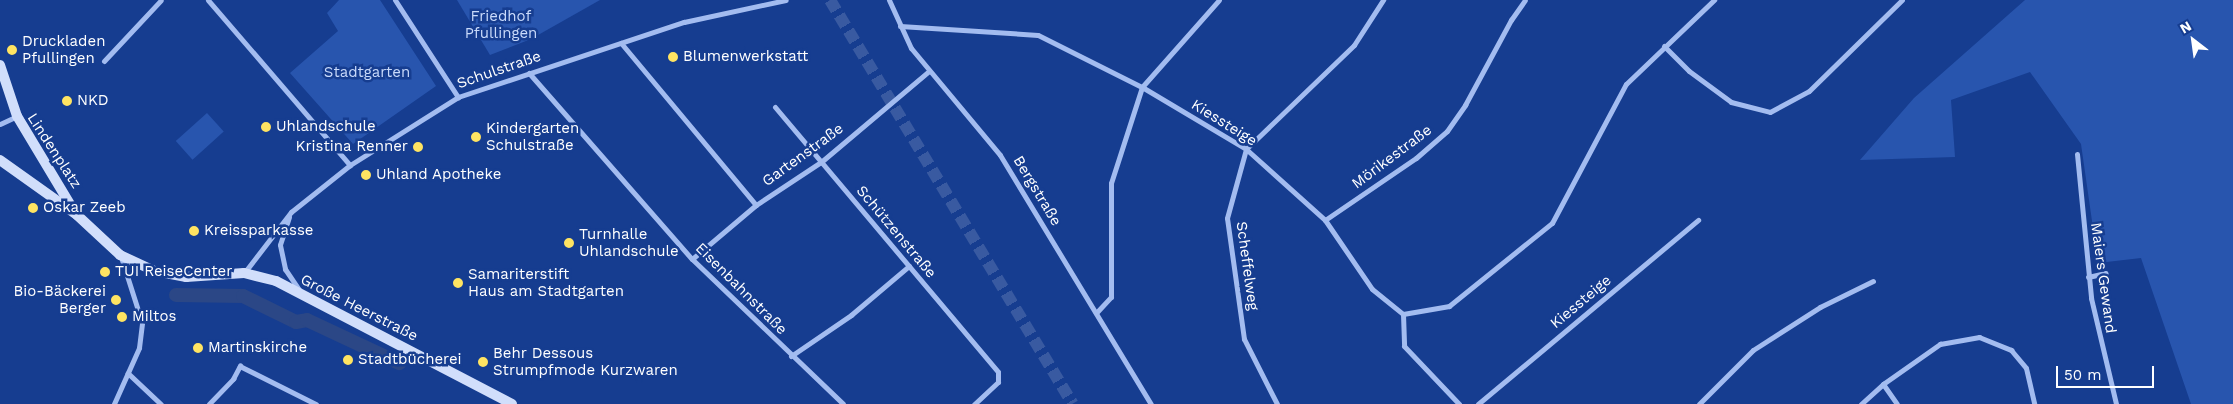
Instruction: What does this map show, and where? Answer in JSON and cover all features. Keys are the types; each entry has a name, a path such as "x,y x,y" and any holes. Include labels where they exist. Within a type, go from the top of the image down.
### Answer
{"main road":[{"path":"0,65 17,116"},
{"name":"Lindenplatz","path":"17,116 77,215"},
{"name":"Lindenplatz","path":"0,160 77,215 120,255 155,271 186,277 244,272"},
{"name":"Große Heerstraße","path":"244,272 276,281 305,299 512,404"}],"street":[{"path":"104,61 161,0"},
{"path":"208,0 350,165"},
{"path":"395,0 458,97"},
{"name":"Schulstraße","path":"244,272 290,212 350,165 458,97 684,22 786,0"},
{"name":"Bergstraße","path":"889,0 910,48 1000,155 1152,404"},
{"path":"1096,313 1111,297 1111,183 1142,87 1219,0"},
{"path":"1246,149 1354,45 1383,0"},
{"name":"Mörikestraße","path":"1325,220 1409,163 1447,131 1525,0"},
{"path":"1459,404 1404,346 1402,314 1448,306 1552,224 1626,84 1714,0"},
{"path":"1664,46 1689,71 1731,102 1770,112 1810,90 1902,0"},
{"name":"Kiessteige","path":"900,26 1038,35 1142,87 1246,149 1325,220 1372,289 1402,314"},
{"path":"621,43 756,205"},
{"name":"Gartenstraße","path":"692,259 756,205 821,162 929,71"},
{"name":"Eisenbahnstraße","path":"529,73 692,259 843,404"},
{"name":"Schützenstraße","path":"775,107 998,372 998,382 974,404"},
{"name":"Lindenplatz","path":"0,124 17,116"},
{"name":"Scheffelweg","path":"1246,149 1227,218 1244,339 1277,404"},
{"name":"Maiers Gewand","path":"2077,154 2088,277 2097,333 2116,404"},
{"path":"290,212 280,245 285,269 305,299"},
{"name":"Kiessteige","path":"1478,404 1698,220"},
{"path":"114,404 139,348 142,323 120,255"},
{"path":"791,356 851,315 909,266"},
{"path":"2088,277 2106,273"},
{"path":"1700,404 1753,350 1820,307 1873,281"},
{"path":"1861,404 1883,384 1940,344 1979,337 2010,350 2026,368 2034,404"},
{"path":"209,404 233,379 240,366 316,404"},
{"path":"128,373 155,402 162,404"},
{"path":"1883,384 1896,404"}],"green space":[{"name":"Stadtgarten","path":"339,0 380,0 436,86 353,144 290,73 338,31 327,13"},
{"name":"Friedhof Pfullingen","path":"457,0 600,0 531,39 490,55"},
{"path":"2025,0 2233,0 2233,404 2191,404 2141,258 2098,263 2081,144 2030,72 1951,100 1955,157 1860,160 1914,98"},
{"path":"207,113 224,132 193,160 176,141"}],"waterway":[{"path":"176,295 243,296 296,322 307,320 399,363"}],"tunnel":[{"path":"830,0 1073,404"}],"place":[{"name":"Druckladen Pfullingen","path":"12,50"},
{"name":"Blumenwerkstatt","path":"673,57"},
{"name":"NKD","path":"67,101"},
{"name":"Uhlandschule","path":"266,127"},
{"name":"Kindergarten Schulstraße","path":"476,137"},
{"name":"Kristina Renner","path":"418,147"},
{"name":"Uhland Apotheke","path":"366,175"},
{"name":"Oskar Zeeb","path":"33,208"},
{"name":"Kreissparkasse","path":"194,231"},
{"name":"Turnhalle Uhlandschule","path":"569,243"},
{"name":"TUI ReiseCenter","path":"105,272"},
{"name":"Samariterstift Haus am Stadtgarten","path":"458,283"},
{"name":"Bio-Bäckerei Berger","path":"116,300"},
{"name":"Miltos","path":"122,317"},
{"name":"Martinskirche","path":"198,348"},
{"name":"Stadtbücherei","path":"348,360"},
{"name":"Behr Dessous Strumpfmode Kurzwaren","path":"483,362"}]}
